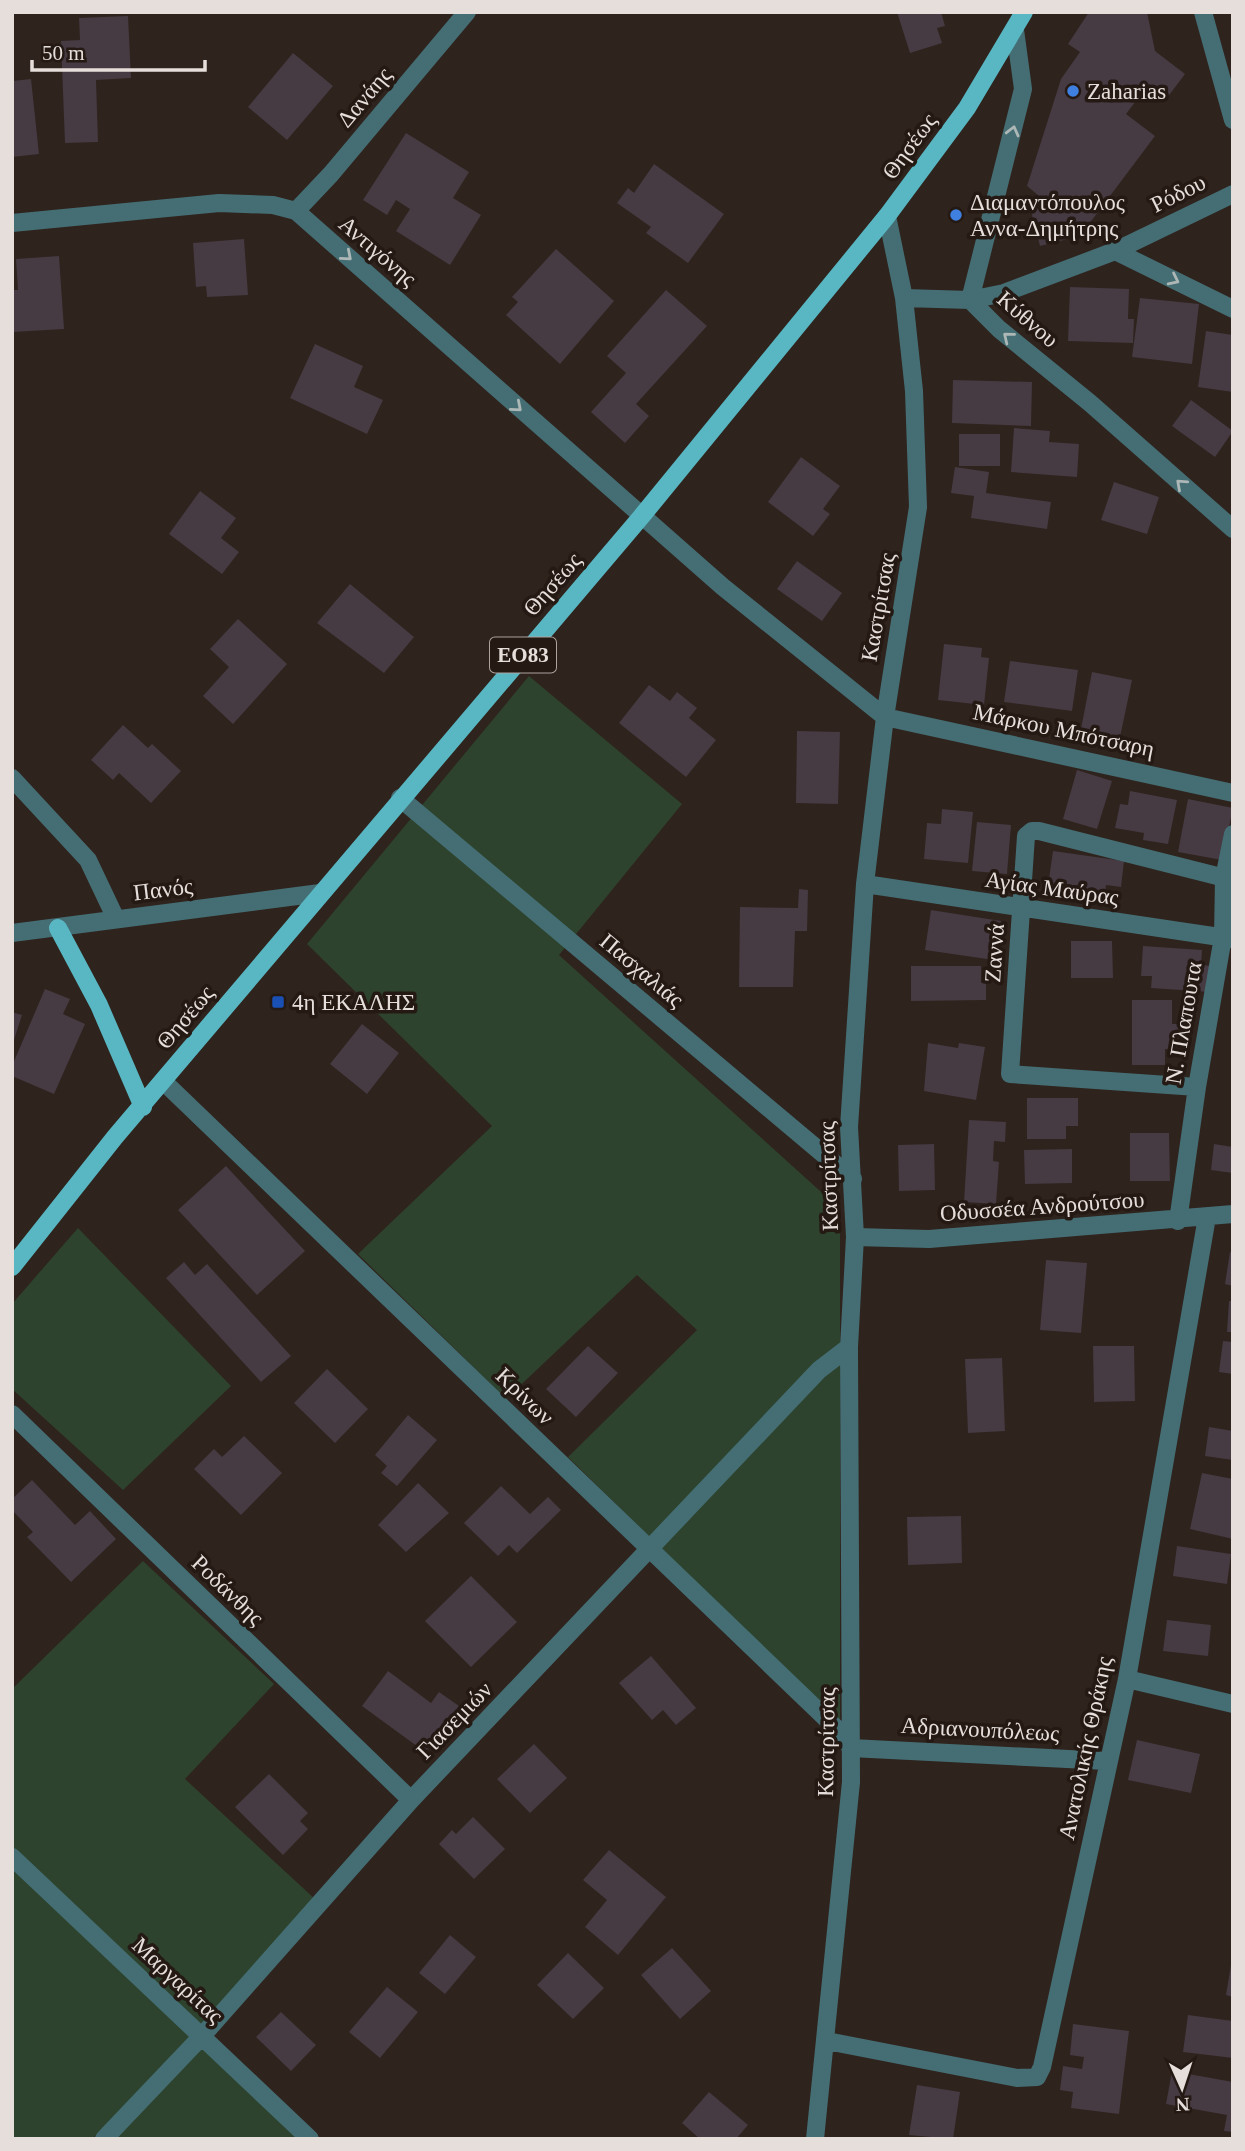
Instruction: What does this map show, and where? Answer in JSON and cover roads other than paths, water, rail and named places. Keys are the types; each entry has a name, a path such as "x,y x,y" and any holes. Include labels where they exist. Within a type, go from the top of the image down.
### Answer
{"main road":[{"name":"Θησέως","path":"12,1267 163,1080 641,517 887,216 967,108 1024,12"},
{"path":"58,928 99,1005 143,1107"}],"street":[{"name":"Δανάης","path":"296,211 331,174 467,12"},
{"path":"1203,12 1233,120"},
{"name":"Κύθνου","path":"1015,30 1024,74 1023,89 970,300 999,329 1090,403 1233,529"},
{"name":"Ρόδου","path":"904,298 970,300 1004,293 1115,251 1233,194"},
{"path":"12,223 219,203 273,205 296,211"},
{"name":"Αντιγόνης","path":"296,211 641,517 723,587 885,717"},
{"name":"Καστρίτσας","path":"815,2139 849,1819 849,1347 855,1237 849,1127 865,884 885,717 918,507 914,391 904,298 887,216"},
{"path":"1115,251 1233,309"},
{"name":"Μάρκου Μπότσαρη","path":"885,717 1233,793"},
{"path":"12,778 88,860 116,919"},
{"name":"Πασχαλιάς","path":"400,798 853,1179"},
{"name":"Ζαννά","path":"1197,1087 1010,1074 1026,836 1031,831 1040,831 1228,879"},
{"name":"Ν. Πλαπουτα","path":"1178,1221 1197,1087 1228,938 1228,879 1233,834"},
{"name":"Αγίας Μαύρας","path":"865,884 1228,938"},
{"name":"Πανός","path":"12,933 320,894"},
{"name":"Κρίνων","path":"163,1080 836,1729 851,1748"},
{"name":"Οδυσσέα Ανδρούτσου","path":"855,1237 929,1239 1178,1221 1233,1214"},
{"name":"Ανατολικής Θράκης","path":"827,2041 1017,2078 1037,2077 1042,2067 1126,1679 1207,1217"},
{"name":"Γιασεμιών","path":"104,2139 202,2036 411,1800 651,1551 819,1370 849,1347"},
{"name":"Ροδάνθης","path":"12,1415 411,1800"},
{"path":"1126,1679 1233,1704"},
{"name":"Αδριανουπόλεως","path":"851,1748 1107,1761"},
{"name":"Μαργαρίτας","path":"12,1857 310,2139"}],"place":[{"name":"Zaharias","path":"1073,91"},
{"name":"Διαμαντόπουλος Αννα-Δημήτρης","path":"956,215"},
{"name":"4η ΕΚΑΛΗΣ","path":"278,1002"}]}
